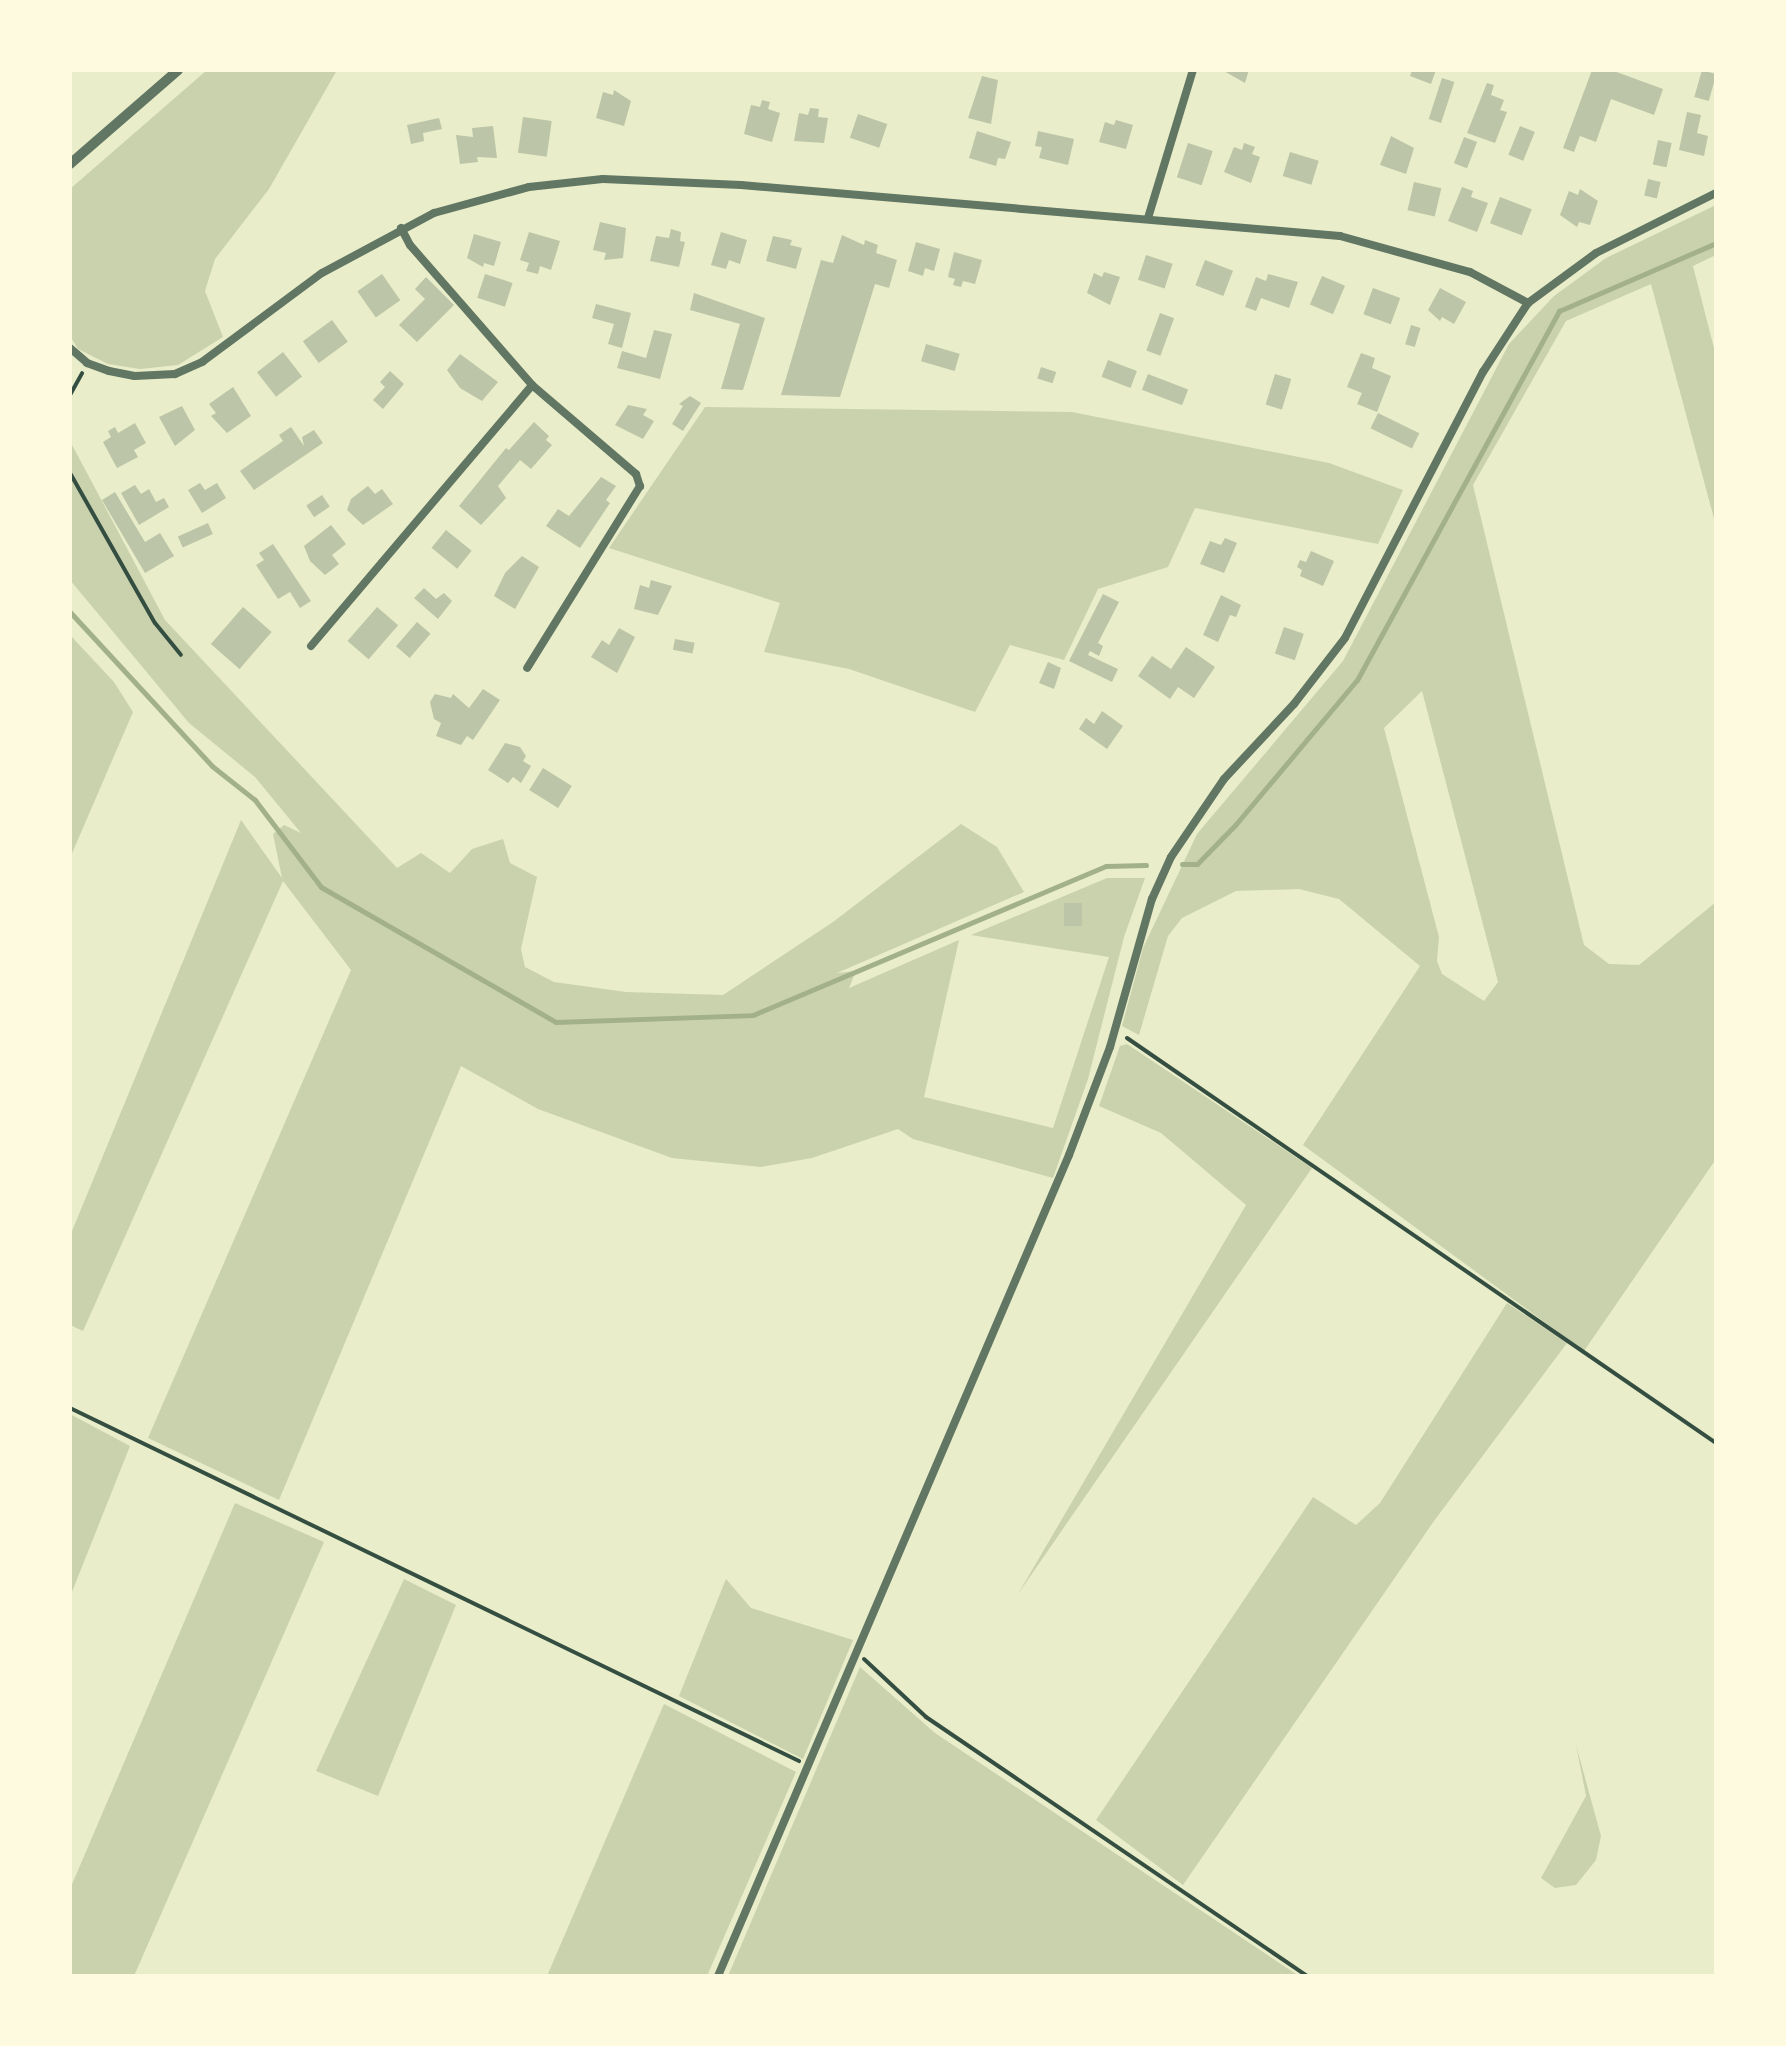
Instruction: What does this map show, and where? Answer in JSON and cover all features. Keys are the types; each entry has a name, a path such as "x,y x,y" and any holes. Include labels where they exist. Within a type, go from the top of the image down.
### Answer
{"street":[{"path":"70,164 178,70"},
{"path":"1148,218 1193,70"},
{"path":"70,348 87,363 154,377 202,362 322,273 400,228 487,197 603,180 724,184 1286,229 1398,249 1470,272 1528,303"},
{"path":"718,1976 1070,1154 1114,1032 1147,913 1171,857 1224,779 1314,680 1346,638 1482,372 1528,303 1596,253 1716,193"},
{"path":"400,228 410,246 532,385 636,474 640,486 527,668"},
{"path":"312,646 532,385"}],"path":[{"path":"70,395 87,363"},
{"path":"70,473 127,576 181,655"},
{"path":"1114,1032 1141,1045 1716,1443"},
{"path":"70,1408 808,1766"},
{"path":"857,1652 926,1717 1307,1976"}],"green space":[{"path":"207,70 337,70 269,189 215,259 205,291 223,337 178,365 140,369 108,364 78,349 70,336 70,189"},
{"path":"1716,205 1716,255 1693,266 1716,356 1716,526 1651,284 1566,321 1473,485 1584,945 1609,964 1639,965 1716,902 1716,1159 1584,1351 1303,1145 1420,966 1339,899 1299,889 1236,891 1182,918 1168,936 1139,1035 1122,1026 1143,948 1197,834 1343,661 1509,344 1554,296 1606,258","holes":["1422,691 1498,982 1484,1001 1442,974 1437,961 1439,937 1384,728"]},
{"path":"705,407 1072,412 1329,463 1403,490 1378,544 1195,508 1168,567 1098,589 1064,660 1010,645 975,712 849,669 764,652 780,603 609,548"},
{"path":"70,441 165,620 397,868 421,853 450,873 472,849 503,839 510,863 537,877 521,949 525,967 554,982 626,992 723,995 833,922 961,824 997,847 1024,892 837,973 856,971 849,988 959,940 924,1097 1053,1128 1109,957 971,935 1107,878 1145,878 1124,937 1088,1079 1053,1178 913,1139 898,1129 812,1158 761,1167 672,1158 538,1109 461,1066 279,1500 148,1438 351,970 283,881 83,1331 70,1325 70,1236 241,820 282,878 273,834 284,825 301,833 255,777 189,723 70,580"},
{"path":"70,635 114,682 133,712 70,858"},
{"path":"1127,1044 1312,1168 1018,1594 1246,1205 1161,1133 1099,1106 1120,1046"},
{"path":"1507,1303 1567,1343 1434,1521 1183,1885 1096,1820 1313,1497 1356,1525 1380,1503"},
{"path":"70,1414 130,1446 70,1597"},
{"path":"235,1503 324,1542 134,1976 70,1976 70,1889"},
{"path":"404,1579 456,1605 378,1796 316,1771"},
{"path":"726,1579 751,1608 853,1640 803,1759 679,1696"},
{"path":"860,1667 935,1733 1299,1976 728,1976"},
{"path":"664,1704 796,1772 707,1976 547,1976"},
{"path":"1576,1745 1601,1836 1596,1860 1576,1885 1555,1888 1541,1878 1586,1796"}],"building":[{"path":"1222,70 1249,70 1245,83"},
{"path":"1412,70 1436,70 1431,84 1410,76"},
{"path":"1592,70 1611,70 1663,89 1654,115 1611,99 1596,142 1580,136 1574,152 1563,148"},
{"path":"1702,70 1716,74 1709,101 1694,97"},
{"path":"982,76 998,80 991,124 968,118"},
{"path":"1442,78 1454,82 1441,123 1429,119"},
{"path":"1487,83 1494,85 1491,95 1504,100 1500,110 1507,112 1495,143 1467,133"},
{"path":"614,90 631,101 624,126 596,118 603,92 613,95"},
{"path":"762,100 770,102 768,109 780,113 772,142 744,134 751,105 760,107"},
{"path":"810,108 819,109 818,117 828,118 824,143 794,141 799,113 808,115"},
{"path":"1687,112 1701,115 1697,133 1708,136 1704,156 1679,150"},
{"path":"858,114 887,124 879,148 850,138"},
{"path":"523,117 552,121 547,157 518,153"},
{"path":"439,118 442,129 423,133 424,141 411,144 407,125"},
{"path":"1116,120 1133,125 1126,149 1099,142 1105,122 1114,125"},
{"path":"493,126 497,158 477,157 478,162 460,164 456,135 473,137 472,128"},
{"path":"1520,126 1535,132 1523,161 1508,155"},
{"path":"977,131 1011,142 1005,159 998,158 996,166 969,158"},
{"path":"1038,131 1074,139 1068,165 1039,158 1042,147 1035,146"},
{"path":"1391,136 1414,148 1406,174 1380,165"},
{"path":"1464,137 1477,142 1467,168 1454,163"},
{"path":"1658,140 1672,143 1666,167 1653,164"},
{"path":"1188,143 1213,151 1202,185 1177,177"},
{"path":"1244,143 1255,147 1252,154 1260,157 1251,183 1224,172 1234,147 1242,150"},
{"path":"1290,152 1319,161 1311,185 1283,176"},
{"path":"1648,179 1661,182 1657,198 1644,196"},
{"path":"1414,182 1441,188 1435,217 1407,210"},
{"path":"1462,187 1473,191 1471,197 1488,203 1477,232 1448,221"},
{"path":"1580,189 1598,201 1590,225 1579,222 1577,227 1560,215 1569,191 1578,195"},
{"path":"1500,197 1532,209 1522,235 1490,223"},
{"path":"600,222 626,228 623,258 604,260 606,253 593,250"},
{"path":"671,229 681,232 680,241 685,242 679,267 650,261 656,236 669,238"},
{"path":"529,232 560,241 551,270 540,266 538,274 526,271 529,263 520,260"},
{"path":"721,232 747,240 740,264 729,260 726,269 711,265"},
{"path":"474,234 501,242 494,266 484,263 483,267 467,258"},
{"path":"842,235 864,245 865,240 878,245 876,253 897,260 889,288 875,284 840,397 781,395 821,260 833,263"},
{"path":"773,236 792,240 790,245 802,248 796,269 766,261"},
{"path":"916,242 940,249 934,271 925,268 923,276 908,271"},
{"path":"954,252 982,260 975,284 963,281 961,287 953,285 955,279 948,277"},
{"path":"1146,255 1173,264 1165,288 1138,280"},
{"path":"1205,260 1233,271 1223,296 1195,285"},
{"path":"1104,272 1120,277 1110,305 1087,293 1094,273 1102,277"},
{"path":"382,274 400,300 376,317 357,291"},
{"path":"485,274 513,283 505,307 477,298"},
{"path":"1268,274 1298,282 1289,308 1261,298 1256,311 1245,307 1256,277 1266,281"},
{"path":"1322,276 1345,286 1333,314 1310,305"},
{"path":"426,277 454,305 417,342 399,325 425,299 415,289"},
{"path":"1373,288 1400,298 1391,324 1363,314"},
{"path":"1440,288 1466,302 1454,324 1442,317 1440,321 1428,310"},
{"path":"694,293 765,318 743,390 721,389 740,324 690,310"},
{"path":"596,304 631,313 622,348 608,344 614,324 592,318"},
{"path":"1160,313 1174,318 1160,356 1146,351"},
{"path":"332,320 348,342 319,363 303,341"},
{"path":"1411,325 1421,328 1415,347 1405,344"},
{"path":"654,330 672,334 660,379 617,368 622,351 646,358"},
{"path":"926,344 960,354 955,371 921,361"},
{"path":"283,352 302,376 276,397 257,372"},
{"path":"1361,353 1375,358 1372,368 1391,376 1377,412 1357,404 1362,393 1347,387"},
{"path":"460,354 498,382 482,401 460,388 447,370"},
{"path":"1108,360 1137,371 1130,388 1102,377"},
{"path":"1041,367 1056,372 1053,383 1037,378"},
{"path":"390,371 404,384 383,409 373,400 385,387 380,382"},
{"path":"1148,374 1188,389 1182,405 1142,390"},
{"path":"1275,374 1291,379 1282,410 1266,405"},
{"path":"233,387 251,416 227,433 211,416 216,413 209,404"},
{"path":"690,396 701,403 683,431 672,424 683,406 679,404"},
{"path":"628,405 647,409 643,415 654,421 643,439 615,425"},
{"path":"182,406 195,430 175,446 159,417"},
{"path":"1378,413 1419,433 1412,448 1371,428"},
{"path":"534,422 549,436 546,440 552,445 531,469 520,460 498,486 506,498 481,525 459,506 506,448 509,450"},
{"path":"135,423 146,443 134,450 138,457 117,468 103,442 111,437 108,431 115,427 118,433"},
{"path":"291,427 304,446 302,437 314,430 323,443 254,490 240,471 283,441 279,435"},
{"path":"601,477 616,486 606,500 610,503 580,548 546,526 558,509 569,516"},
{"path":"200,483 205,490 217,483 226,498 202,513 188,490"},
{"path":"135,485 141,494 149,489 156,502 164,498 169,507 139,525 121,493"},
{"path":"368,486 375,494 382,489 393,504 363,525 347,510 351,499"},
{"path":"115,492 145,542 160,533 174,556 145,573 102,500"},
{"path":"322,495 330,507 314,517 306,506"},
{"path":"208,523 213,534 183,547 178,536"},
{"path":"331,525 346,544 332,555 339,564 325,575 310,561 304,546"},
{"path":"446,530 472,551 457,569 432,548"},
{"path":"1225,538 1237,543 1224,573 1200,564 1210,541 1221,545"},
{"path":"273,544 311,601 300,608 290,592 278,599 256,565 264,560 259,553"},
{"path":"1311,551 1334,561 1323,586 1300,576 1300,560 1306,562"},
{"path":"522,556 539,567 515,609 494,596 505,573"},
{"path":"651,580 672,586 658,615 634,609 640,585 649,588"},
{"path":"424,588 436,599 444,593 452,601 438,619 414,598"},
{"path":"1103,594 1119,602 1098,643 1103,646 1099,656 1090,651 1088,655 1118,669 1112,682 1069,661"},
{"path":"1221,595 1241,605 1236,617 1230,615 1218,642 1203,635"},
{"path":"243,607 272,632 240,669 211,644"},
{"path":"377,607 398,625 369,659 347,641"},
{"path":"417,622 431,634 410,658 396,646"},
{"path":"1284,627 1304,634 1295,660 1275,653"},
{"path":"619,628 635,637 617,673 591,657 602,640 609,645"},
{"path":"675,639 695,643 693,654 673,650"},
{"path":"1186,647 1215,667 1194,698 1178,687 1170,699 1138,676 1152,656 1171,669"},
{"path":"1048,662 1061,668 1054,689 1039,683"},
{"path":"483,689 500,700 473,740 467,736 461,745 436,736 441,723 434,719 430,702 435,694 451,698 453,694 469,708"},
{"path":"1102,711 1123,726 1107,749 1079,729 1086,718 1094,724"},
{"path":"505,743 520,747 526,756 523,761 531,766 521,783 513,777 508,783 488,770"},
{"path":"543,768 572,786 558,808 529,790"},
{"path":"1064,903 1082,903 1082,926 1064,926"}],"waterway":[{"path":"1182,864 1197,864 1236,824 1357,680 1559,311 1716,243"},
{"path":"70,612 212,766 255,800 321,887 556,1022 753,1015 1106,866 1146,865"}]}
